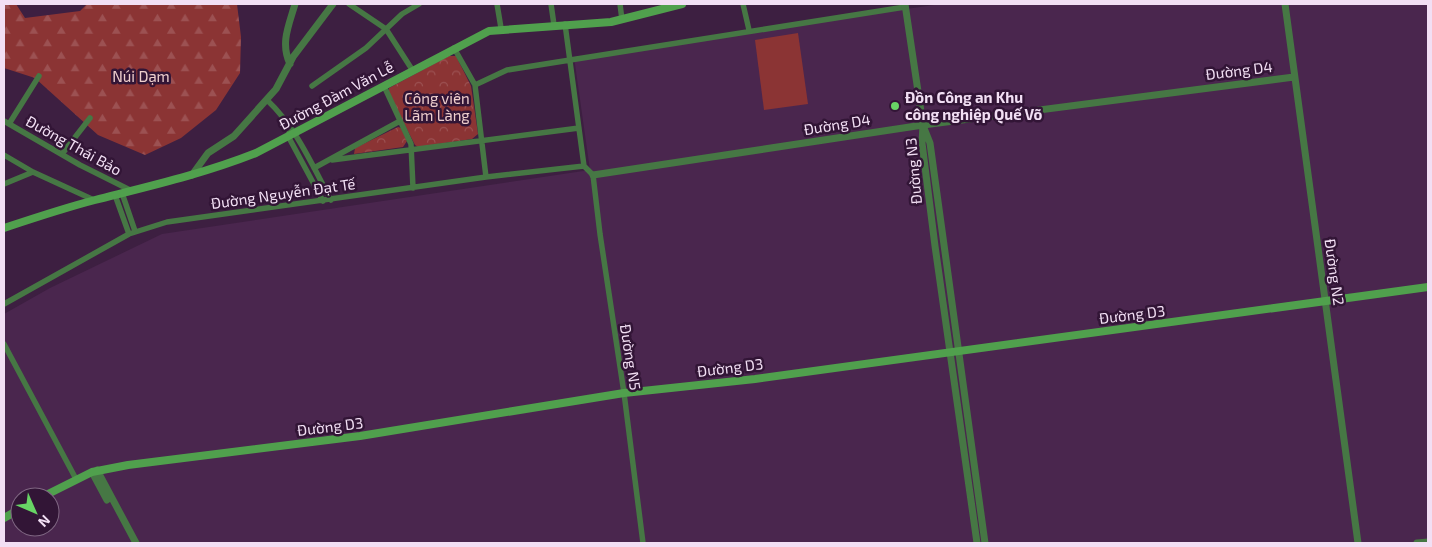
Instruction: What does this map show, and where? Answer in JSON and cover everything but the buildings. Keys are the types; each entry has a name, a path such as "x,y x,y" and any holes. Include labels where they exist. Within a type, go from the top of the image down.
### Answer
{"main road":[{"name":"Đường Đàm Văn Lễ","path":"4,228 94,200 191,176 256,153 291,132 489,31 501,28 622,20 682,4"},
{"name":"Đường D3","path":"60,487 94,471 360,436 624,393 755,379 1428,287"}],"street":[{"path":"290,64 284,52 286,33 295,4"},
{"path":"191,176 208,154 234,136 267,100 333,4"},
{"path":"349,4 386,29 412,71"},
{"path":"312,86 366,48 402,14 419,4"},
{"path":"497,4 501,28"},
{"path":"551,4 554,25"},
{"path":"620,4 622,20"},
{"path":"743,4 749,30"},
{"name":"Đường N2","path":"1286,4 1294,77 1358,543"},
{"path":"475,85 507,70 905,5 923,125"},
{"path":"565,24 584,166 593,175"},
{"path":"454,48 475,85 486,177"},
{"path":"7,122 39,76"},
{"name":"Đường D4","path":"593,175 923,125 1294,77"},
{"path":"384,86 411,144 413,188"},
{"path":"267,100 283,115 323,201"},
{"path":"62,154 90,118"},
{"path":"314,168 332,160 400,121"},
{"name":"Đường Thái Bảo","path":"7,122 132,191"},
{"name":"Đường N3","path":"923,125 930,142 985,543"},
{"name":"Đường N3","path":"923,125 922,143 949,351 977,543"},
{"path":"332,160 579,128"},
{"path":"291,132 314,168 331,200"},
{"path":"4,156 33,172 94,200"},
{"name":"Đường Nguyễn Đạt Tế","path":"4,304 132,232 167,222 486,177 584,166"},
{"path":"4,184 33,172"},
{"name":"Đường N5","path":"593,175 643,543"},
{"path":"119,194 132,232"},
{"path":"4,344 76,479"},
{"path":"94,471 131,543"},
{"path":"94,471 136,543"},
{"path":"968,476 977,475"},
{"path":"1416,543 1428,542"}],"shaded area":[{"path":"941,4 1428,4 1428,543 4,543 4,314 50,288 162,234 590,170 574,57"}],"green space":[{"name":"Núi Dạm","path":"4,4 16,4 25,18 80,11 87,4 237,4 241,37 240,73 216,110 181,138 145,155 98,135 35,78 4,68"},
{"path":"798,33 808,104 764,110 755,40"},
{"name":"Công viên Lãm Làng","path":"449,56 456,56 471,86 478,134 472,139 418,147 415,145 389,94 389,88"},
{"path":"398,127 401,128 407,141 403,147 354,154 355,148"}],"place":[{"name":"Đồn Công an Khu công nghiệp Quế Võ","path":"895,106"}]}
